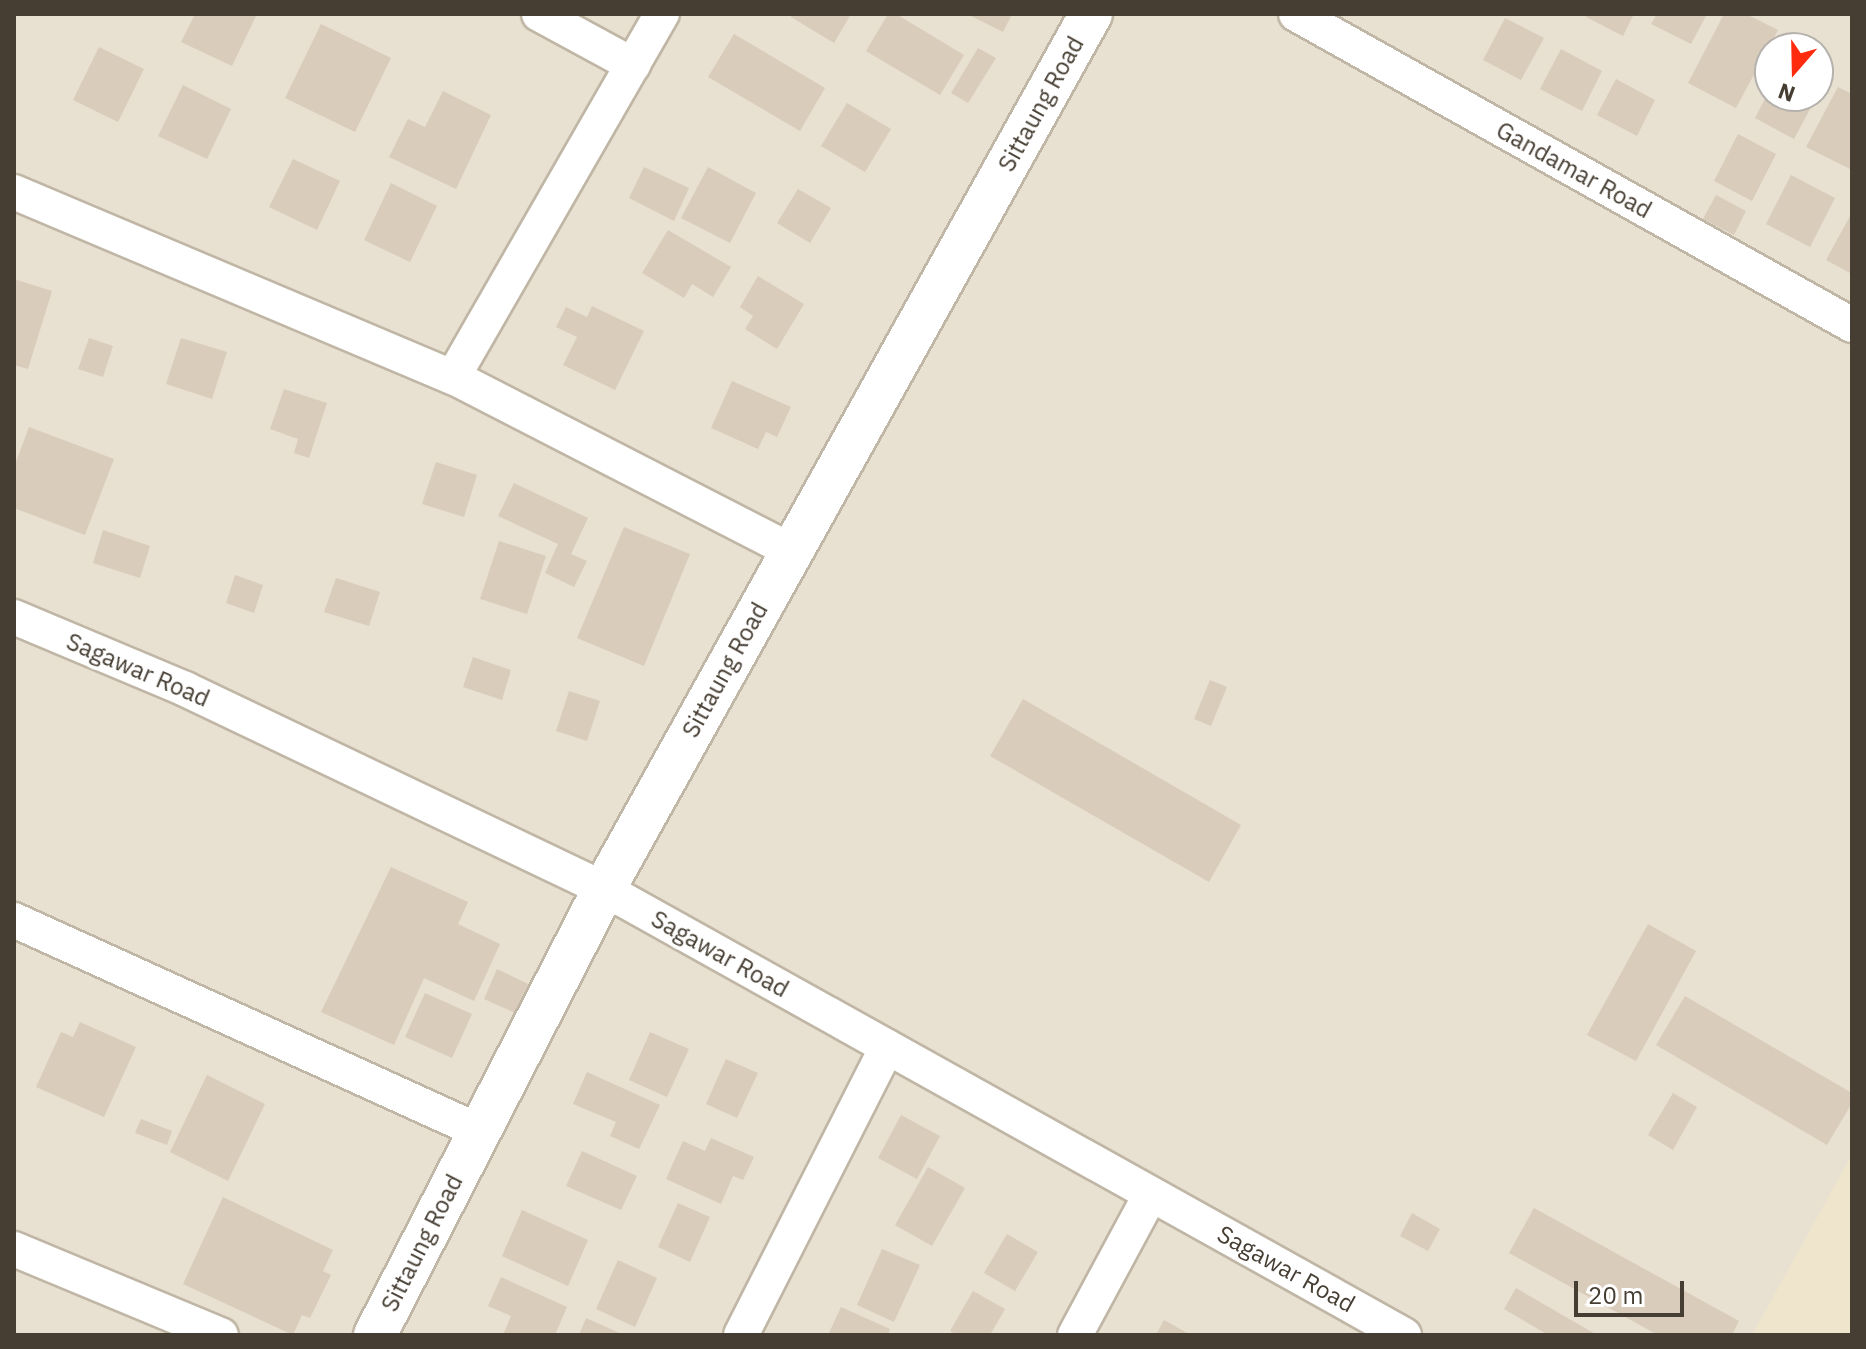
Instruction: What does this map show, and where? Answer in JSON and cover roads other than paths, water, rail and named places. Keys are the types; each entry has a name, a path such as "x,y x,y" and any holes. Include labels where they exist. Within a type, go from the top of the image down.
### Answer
{"street":[{"path":"539,14 633,65"},
{"path":"453,377 662,14"},
{"name":"Sittaung Road","path":"375,1335 604,889 1091,14"},
{"name":"Gandamar Road","path":"1296,14 1852,325"},
{"path":"14,192 453,377 792,551"},
{"name":"Sagawar Road","path":"14,617 185,689 604,889 1404,1335"},
{"path":"14,920 479,1131"},
{"path":"741,1335 887,1047"},
{"path":"1075,1335 1151,1194"},
{"path":"14,1249 221,1335"}]}
